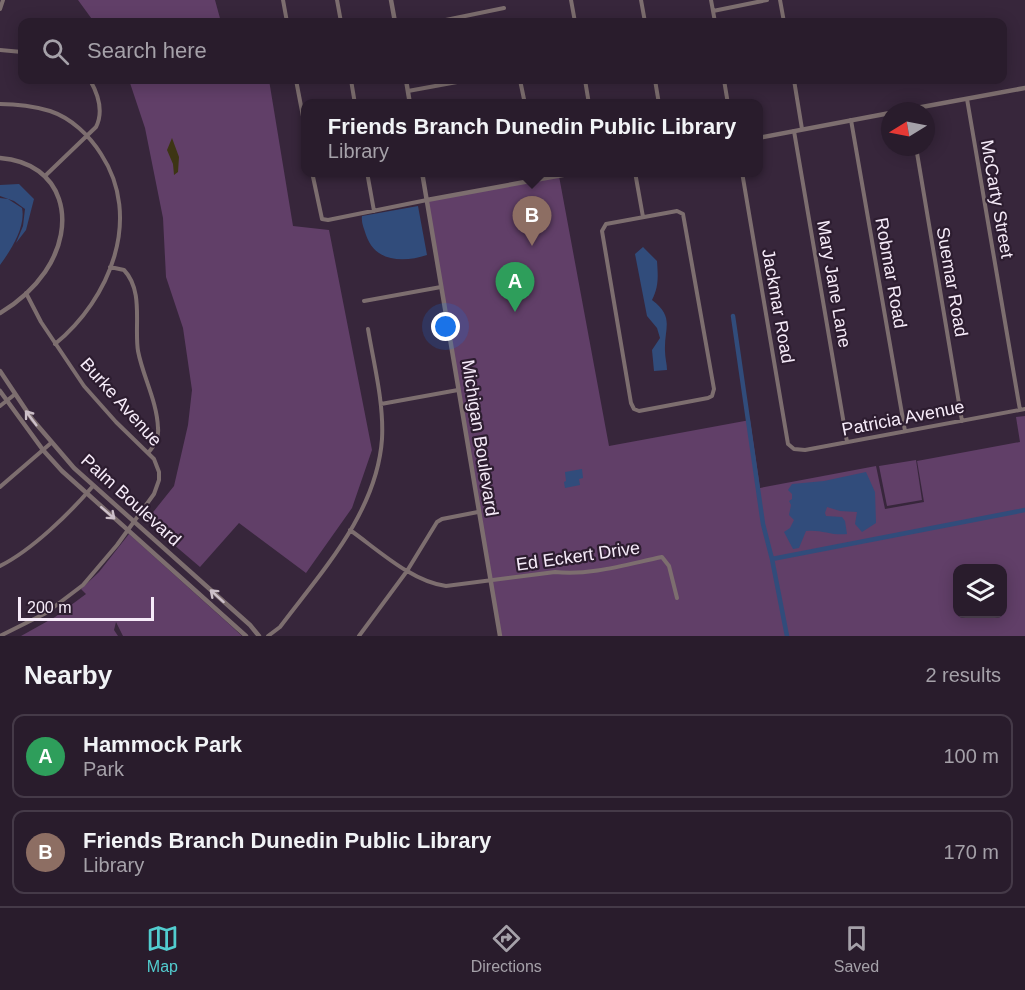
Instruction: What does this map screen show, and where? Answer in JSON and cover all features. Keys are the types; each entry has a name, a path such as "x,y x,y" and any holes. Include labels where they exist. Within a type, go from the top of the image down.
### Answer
{"street":[{"path":"0,9 3,0"},
{"path":"283,0 286,18"},
{"path":"337,0 340,18"},
{"path":"391,0 394,18"},
{"path":"572,0 574,18"},
{"path":"641,0 644,18"},
{"path":"711,0 714,18"},
{"path":"713,11 766,0"},
{"path":"780,0 783,18"},
{"path":"455,18 504,8"},
{"path":"0,50 18,51"},
{"path":"46,175 96,127 100,120 92,84"},
{"path":"297,84 301,106"},
{"path":"352,84 354,99"},
{"path":"407,84 409,99"},
{"path":"408,91 446,84"},
{"path":"521,84 524,99"},
{"path":"586,84 588,99"},
{"path":"656,84 658,99"},
{"path":"725,84 727,99"},
{"path":"795,84 802,129"},
{"path":"935,105 1024,88 1025,94"},
{"name":"McCarty Street","path":"966,99 1022,409"},
{"path":"0,104 24,105 50,111 67,119 98,148 111,170 116,185 121,208 120,239 110,267 101,290 85,315 55,344"},
{"path":"763,137 881,115"},
{"name":"Robmar Road","path":"851,120 905,431"},
{"name":"Mary Jane Lane","path":"794,131 847,442"},
{"name":"Suemar Road","path":"917,156 962,421"},
{"path":"0,158 27,164 46,175 60,201 62,226 47,268 26,293 0,313"},
{"path":"313,177 322,219 328,220 552,177"},
{"path":"368,177 374,211"},
{"name":"Michigan Boulevard","path":"423,177 500,636"},
{"path":"636,177 643,217"},
{"name":"Jackmar Road","path":"743,177 788,444"},
{"path":"677,211 683,214 714,389 712,396 639,411 634,409 631,403 602,231 606,224 643,217 677,211"},
{"path":"110,267 124,270 134,291 139,354 154,403 159,430 158,438 148,453"},
{"path":"364,302 441,288"},
{"name":"Burke Avenue","path":"0,636 26,624 65,600 97,571 154,494 159,480 157,465 84,386 55,344 26,293"},
{"path":"268,636 280,627 350,530 366,502 376,475 382,437 381,404 368,329"},
{"name":"Palm Boulevard","path":"0,371 14,394 51,443 93,486 250,625 259,636"},
{"path":"381,404 458,390"},
{"name":"Palm Boulevard","path":"0,391 43,450 86,494 246,636"},
{"path":"0,406 14,394"},
{"name":"Patricia Avenue","path":"788,444 794,449 805,450 1022,409"},
{"path":"0,487 51,443"},
{"path":"0,566 22,553 40,538 93,486"},
{"path":"359,636 407,571 437,522 478,512"},
{"path":"350,530 407,571 435,585 454,586 490,581"},
{"path":"167,565 174,557"},
{"name":"Ed Eckert Drive","path":"490,581 555,572 585,572 662,557 669,566 677,598"}],"shaded area":[{"path":"78,0 215,0 220,18 91,18"},
{"path":"130,84 270,84 293,226 329,230 372,450 352,508 306,573 239,523 200,567 146,521 174,486 188,425 192,390 183,328 166,277 163,218 145,128"},
{"path":"559,177 609,446 750,420 760,488 876,466 885,509 924,502 917,461 1020,442 1016,417 1025,416 1025,636 501,636 427,200"},
{"path":"916,460 922,500 887,506 879,466"},
{"path":"129,534 242,636 123,636 116,622 114,630 118,636 21,636 55,617 86,594 81,589 99,572"}],"sand":[{"path":"172,138 179,157 178,172 174,175 173,164 167,150"}],"water":[{"path":"19,184 34,199 26,230 16,243 23,226 25,209 14,201 0,196 0,185"},
{"path":"0,198 8,199 22,208 23,215 17,238 0,265"},
{"path":"418,206 427,255 400,259 391,258 376,251 366,235 362,216"},
{"path":"643,247 657,261 657,285 652,300 664,312 666,318 667,370 654,371 652,350 660,338 657,328 647,316 635,254"},
{"path":"582,469 583,478 579,479 580,485 565,488 565,472"},
{"path":"866,472 875,492 876,523 862,532 855,524 857,512 840,511 827,507 826,516 842,517 847,534 806,531 799,548 793,549 784,532 790,528 794,520 789,515 791,505 789,501 792,499 792,494 788,490 792,484 824,481"}],"waterway":[{"path":"733,316 763,524 787,636"},
{"path":"772,559 1025,510"}],"place":[{"name":"Friends Branch Dunedin Public Library","path":"532,246"},
{"name":"Hammock Park","path":"515,312"}]}
